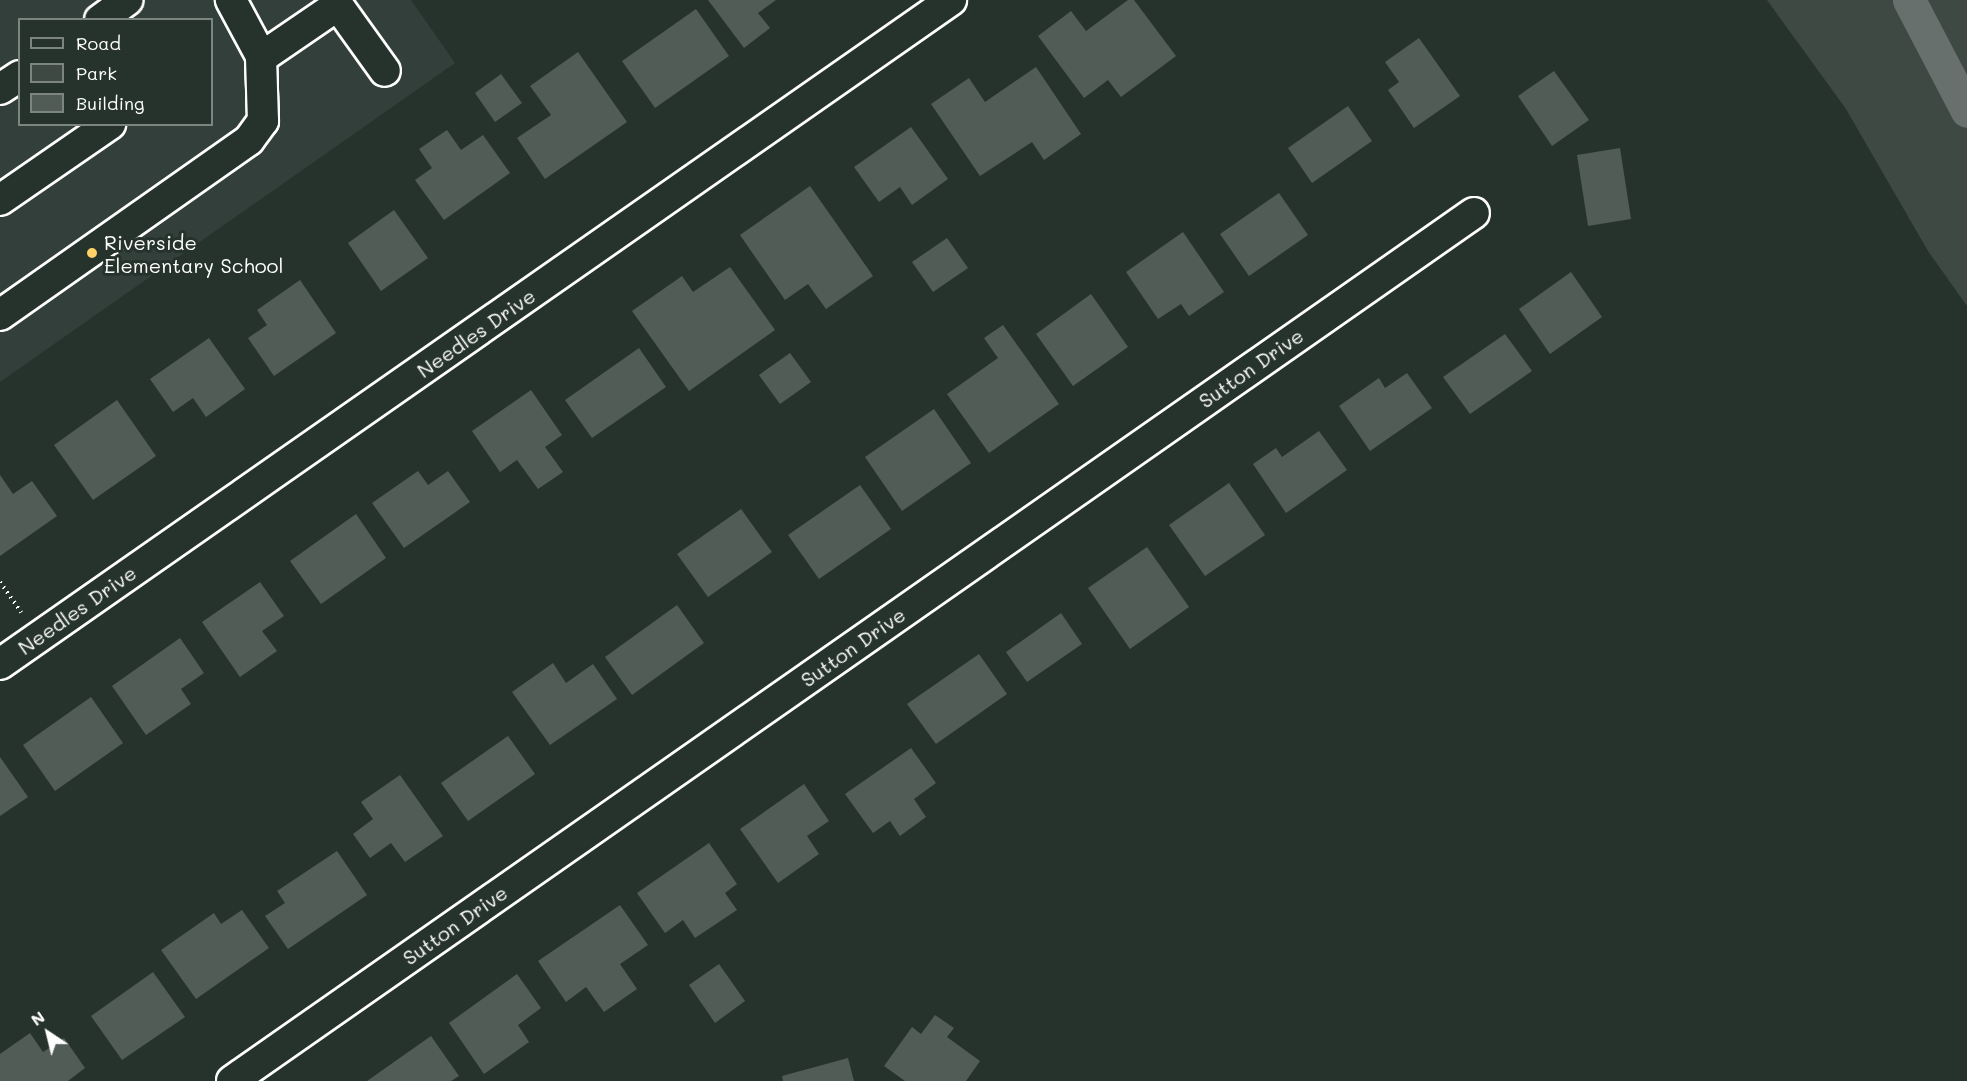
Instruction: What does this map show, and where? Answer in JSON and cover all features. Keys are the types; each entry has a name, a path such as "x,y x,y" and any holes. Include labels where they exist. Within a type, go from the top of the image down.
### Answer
{"street":[{"path":"0,315 249,140 263,121 262,57 231,0"},
{"name":"Needles Drive","path":"0,664 951,0"},
{"path":"262,57 336,3 385,71"},
{"path":"0,89 18,77"},
{"path":"0,200 107,126"},
{"name":"Sutton Drive","path":"232,1081 1474,213"}],"shaded area":[{"name":"Riverside Elementary School","path":"0,0 411,0 455,63 0,382"}],"green space":[{"path":"1767,0 1967,0 1967,306 1928,251 1846,109"}],"building":[{"path":"708,0 776,0 758,13 770,28 744,48"},
{"path":"1128,0 1134,0 1176,56 1121,97 1108,80 1084,98 1038,36 1071,11 1086,31"},
{"path":"696,9 729,56 655,108 622,61"},
{"path":"1419,38 1460,96 1414,128 1388,90 1399,82 1385,62"},
{"path":"578,52 627,122 545,179 517,138 551,115 530,86"},
{"path":"1036,67 1081,134 1044,160 1032,142 980,176 931,104 969,78 985,102"},
{"path":"1554,71 1589,120 1552,146 1518,96"},
{"path":"501,74 522,103 495,122 475,93"},
{"path":"1348,106 1372,141 1312,183 1288,148"},
{"path":"911,127 948,179 912,205 900,187 879,202 854,167"},
{"path":"447,130 461,150 483,135 510,173 444,220 415,180 432,168 419,149"},
{"path":"1620,148 1631,219 1588,226 1577,155"},
{"path":"810,186 873,276 826,309 808,284 785,300 740,235"},
{"path":"1279,193 1308,235 1249,276 1220,234"},
{"path":"394,210 428,258 381,291 348,243"},
{"path":"1183,232 1224,292 1189,316 1181,304 1158,319 1126,272"},
{"path":"947,238 968,268 933,292 912,262"},
{"path":"730,267 775,330 689,391 632,311 682,276 693,292"},
{"path":"1571,272 1602,317 1550,354 1519,309"},
{"path":"300,280 336,333 274,376 248,338 267,325 257,310"},
{"path":"1091,294 1128,347 1073,386 1036,334"},
{"path":"1003,325 1059,404 989,453 947,394 998,358 984,338"},
{"path":"1505,334 1532,371 1470,414 1443,377"},
{"path":"209,338 245,389 206,417 193,398 173,412 150,379"},
{"path":"639,348 666,387 592,438 565,400"},
{"path":"790,353 811,382 780,404 759,375"},
{"path":"1407,373 1432,408 1370,451 1339,406 1379,378 1385,388"},
{"path":"531,390 562,435 545,447 563,472 538,489 517,460 500,472 472,431"},
{"path":"117,400 156,456 93,500 54,445"},
{"path":"934,409 971,463 902,511 865,457"},
{"path":"1319,431 1347,470 1286,513 1253,464 1276,448 1282,457"},
{"path":"418,471 428,485 448,471 470,502 404,548 372,503"},
{"path":"0,475 13,494 32,481 57,516 0,556"},
{"path":"1229,483 1265,535 1205,576 1169,525"},
{"path":"860,485 891,529 819,579 788,535"},
{"path":"741,509 772,552 708,597 677,554"},
{"path":"356,514 386,558 321,604 290,561"},
{"path":"1147,547 1189,607 1130,649 1088,588"},
{"path":"260,582 284,616 262,631 277,651 240,677 202,622"},
{"path":"677,605 704,643 632,695 605,657"},
{"path":"1061,613 1082,644 1027,682 1006,652"},
{"path":"180,638 204,673 181,689 191,704 146,735 112,686"},
{"path":"979,654 1007,694 936,744 907,704"},
{"path":"553,663 566,683 593,664 617,699 550,745 512,692"},
{"path":"91,697 123,743 55,791 23,745"},
{"path":"508,736 535,774 468,821 441,783"},
{"path":"911,748 936,783 914,799 926,817 900,836 890,821 873,833 845,794"},
{"path":"0,757 28,797 0,816"},
{"path":"400,775 443,836 405,862 391,843 370,858 353,834 373,819 361,802"},
{"path":"804,784 829,821 807,836 819,854 778,883 740,829"},
{"path":"709,843 737,884 725,893 737,910 695,938 683,920 665,933 637,893"},
{"path":"337,851 367,895 288,949 265,916 285,903 277,891"},
{"path":"620,905 648,945 620,964 637,989 604,1012 586,987 566,1002 538,961"},
{"path":"242,910 269,948 196,999 161,950 214,913 221,924"},
{"path":"719,964 745,1001 715,1023 689,985"},
{"path":"153,972 185,1017 122,1060 91,1016"},
{"path":"517,974 541,1008 518,1025 529,1042 484,1074 449,1023"},
{"path":"935,1015 954,1028 947,1037 980,1061 966,1081 905,1081 884,1066 912,1027 921,1034"},
{"path":"30,1033 43,1052 64,1038 85,1068 68,1081 0,1081 0,1054"},
{"path":"431,1036 459,1076 451,1081 367,1081"},
{"path":"848,1058 854,1081 783,1081 782,1076"}],"waterway":[{"path":"1909,0 1967,111"}],"place":[{"name":"Riverside Elementary School","path":"92,253"}]}
